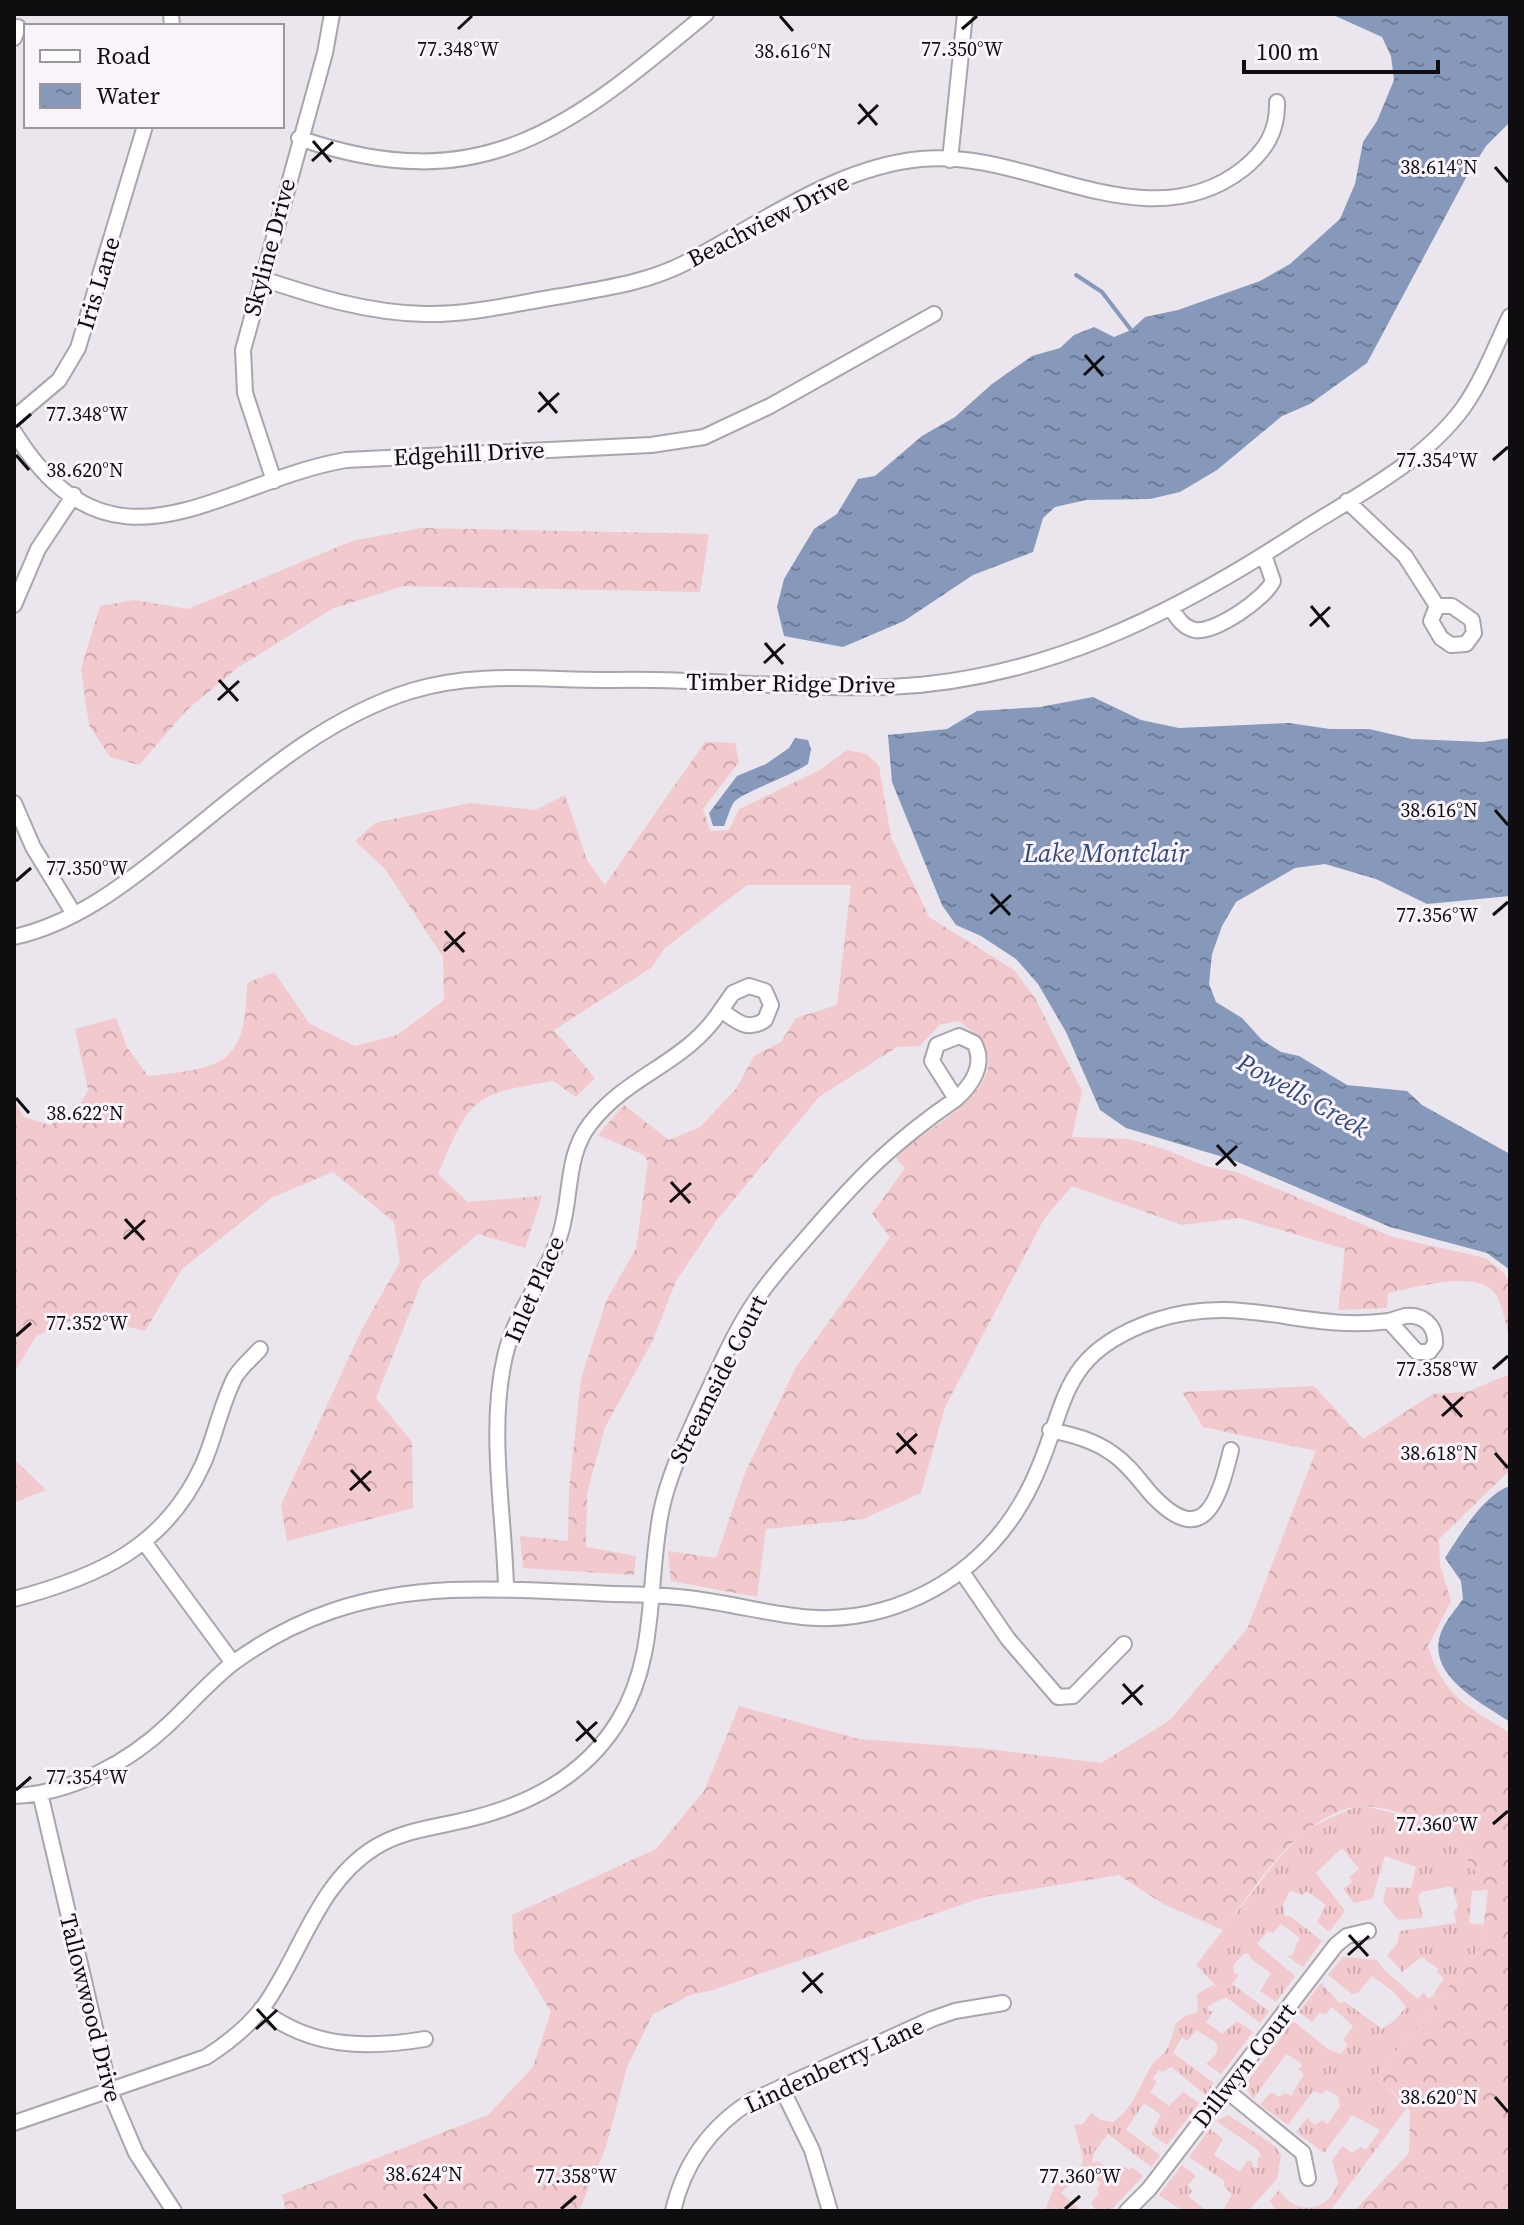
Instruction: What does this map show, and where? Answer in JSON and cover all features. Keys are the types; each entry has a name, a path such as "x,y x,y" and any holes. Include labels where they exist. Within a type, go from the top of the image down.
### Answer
{"street":[{"name":"Skyline Drive","path":"274,481 249,410 243,371 246,332 325,53 332,14"},
{"path":"299,138 363,157 393,160 455,160 493,153 524,142 589,109 706,14"},
{"path":"950,160 965,14"},
{"name":"Beachview Drive","path":"260,278 360,307 427,314 476,311 614,288 681,265 831,185 860,173 921,158 950,160 1134,198 1173,198 1216,186 1250,163 1271,137 1277,102"},
{"name":"Iris Lane","path":"14,418 59,380 78,348 144,128"},
{"name":"Edgehill Drive","path":"14,432 37,463 74,495 113,513 150,518 187,513 274,481 346,460 651,445 704,437 770,406 934,314"},
{"name":"Timber Ridge Drive","path":"14,937 74,914 139,873 319,734 376,703 410,691 493,676 846,687 929,684 1027,663 1107,638 1172,610 1264,555 1409,461 1450,423 1478,384 1510,316"},
{"path":"14,605 38,549 74,495"},
{"path":"1347,501 1405,556 1437,606"},
{"path":"1172,610 1185,626 1200,630 1241,612 1257,600 1273,581 1264,555"},
{"path":"14,803 33,847 74,914"},
{"name":"Inlet Place","path":"506,1587 499,1392 513,1332 561,1232 578,1143 594,1119 619,1093 689,1048 721,1010"},
{"name":"Streamside Court","path":"14,2123 206,2057 235,2036 261,2009 313,1918 356,1861 374,1848 413,1831 491,1813 539,1795 590,1758 619,1720 641,1673 647,1649 659,1524 671,1471 753,1303 869,1166 909,1131 956,1099"},
{"path":"14,1796 40,1793 87,1778 121,1760 169,1724 233,1663 295,1627 361,1602 435,1589 506,1587 651,1595 731,1605 786,1618 825,1620 854,1617 910,1601 962,1572 998,1538 1018,1509 1043,1456 1050,1430 1073,1377 1086,1361 1121,1335 1178,1313 1232,1307 1343,1325 1389,1321"},
{"path":"14,1599 95,1574 144,1542 181,1501 197,1475 236,1376 260,1349"},
{"path":"1050,1430 1079,1436 1115,1454 1162,1504 1184,1520 1193,1522 1207,1515 1216,1498 1231,1450"},
{"path":"144,1542 233,1663"},
{"path":"962,1572 1008,1639 1058,1697 1073,1696 1124,1644"},
{"name":"Tallowwood Drive","path":"40,1793 110,2092 136,2153 174,2211"},
{"name":"Dillwyn Court","path":"1127,2211 1226,2090 1336,1945 1347,1936 1368,1931"},
{"name":"Lindenberry Lane","path":"673,2211 691,2162 714,2130 751,2101 932,2019 968,2008 1003,2003"},
{"path":"261,2009 289,2028 325,2041 370,2045 425,2039"},
{"path":"781,2087 812,2150 830,2211"},
{"path":"1226,2090 1303,2153 1308,2178"}],"green space":[{"path":"421,528 709,534 700,592 403,586 332,609 237,668 187,710 139,765 110,757 89,725 81,669 100,606 134,600 188,609 352,541"},
{"path":"705,742 735,743 739,762 703,809 710,831 729,830 739,809 818,771 847,750 867,754 879,766 891,837 929,917 1014,970 1035,998 1082,1091 1072,1137 1129,1139 1167,1150 1205,1166 1236,1172 1393,1237 1485,1258 1504,1273 1510,1284 1510,1341 1500,1302 1485,1285 1459,1281 1427,1284 1388,1293 1387,1308 1338,1310 1345,1249 1240,1218 1182,1225 1072,1186 1044,1219 945,1407 921,1493 863,1519 766,1529 757,1597 671,1581 668,1551 716,1558 745,1473 796,1367 890,1237 872,1214 905,1168 894,1156 954,1112 972,1096 985,1078 988,1059 980,1040 958,1021 939,1025 920,1046 897,1047 819,1097 717,1220 676,1281 652,1342 605,1427 587,1493 586,1547 636,1556 634,1575 523,1568 520,1536 568,1541 569,1490 581,1379 607,1299 636,1249 648,1162 644,1155 598,1135 624,1105 669,1140 700,1127 736,1089 754,1056 781,1042 796,1018 837,1005 851,885 747,885 665,948 651,968 554,1030 595,1078 576,1097 553,1081 505,1091 477,1104 458,1129 438,1174 468,1202 542,1196 525,1248 478,1234 422,1281 376,1398 412,1442 413,1508 287,1541 281,1505 362,1329 400,1262 394,1222 333,1172 273,1197 182,1269 145,1331 83,1316 36,1336 14,1373 14,1099 24,1117 49,1125 75,1113 88,1090 75,1029 116,1018 127,1047 148,1076 195,1070 212,1065 235,1046 246,1010 247,983 274,972 310,1024 355,1046 397,1035 444,1000 443,957 385,869 355,841 375,823 470,803 535,810 565,795 587,860 605,885"},
{"path":"1510,1374 1508,1472 1439,1539 1440,1565 1451,1601 1428,1646 1449,1689 1510,1733 1510,2211 1354,2211 1409,2153 1410,2111 1377,2075 1481,1947 1488,1890 1444,1825 1388,1809 1358,1806 1315,1824 1297,1838 1265,1873 1223,1930 1163,1904 1119,1875 984,1897 713,1990 690,1995 653,2014 627,2067 606,2147 579,2211 286,2211 282,2195 488,2115 533,2067 551,2012 514,1950 512,1915 656,1849 704,1791 739,1706 859,1739 989,1749 1101,1763 1170,1720 1247,1629 1316,1451 1203,1427 1182,1392 1314,1386 1363,1439 1433,1394 1467,1392"},
{"path":"14,1459 46,1490 14,1503"},
{"path":"1360,1805 1444,1825 1488,1890 1472,1891 1469,1923 1484,1925 1481,1947 1377,2075 1406,2109 1330,2211 1276,2211 1271,2202 1268,2203 1279,2190 1286,2199 1303,2207 1320,2205 1328,2200 1338,2182 1332,2160 1343,2146 1352,2153 1361,2147 1366,2150 1380,2130 1352,2115 1324,2153 1296,2132 1307,2118 1315,2125 1322,2120 1328,2124 1340,2106 1338,2096 1326,2090 1321,2094 1313,2091 1288,2125 1260,2105 1271,2092 1279,2097 1286,2093 1291,2096 1304,2074 1297,2068 1302,2067 1300,2062 1286,2054 1253,2099 1247,2089 1248,2081 1293,2021 1328,2049 1341,2054 1348,2045 1343,2040 1353,2026 1332,2007 1326,2014 1319,2013 1312,2022 1299,2012 1321,1983 1339,2003 1345,2002 1382,2029 1406,2007 1393,1991 1372,1976 1358,1993 1352,1994 1328,1975 1343,1957 1377,1960 1384,1970 1418,1999 1424,1992 1427,1998 1432,1997 1444,1978 1437,1972 1438,1969 1422,1957 1402,1972 1387,1955 1397,1944 1400,1931 1456,1923 1454,1912 1458,1907 1452,1886 1421,1892 1418,1897 1423,1918 1398,1920 1383,1902 1386,1887 1411,1888 1416,1867 1385,1856 1372,1899 1354,1903 1343,1889 1352,1882 1349,1877 1359,1869 1342,1848 1316,1873 1345,1911 1329,1932 1317,1922 1326,1905 1307,1891 1303,1895 1290,1891 1283,1905 1285,1917 1290,1916 1322,1941 1303,1967 1287,1956 1292,1955 1300,1938 1281,1924 1273,1933 1268,1931 1257,1944 1295,1976 1276,2002 1260,1991 1271,1973 1250,1955 1244,1953 1233,1966 1234,1973 1239,1975 1232,1984 1269,2011 1260,2023 1226,1997 1207,2006 1209,2011 1214,2011 1206,2022 1222,2034 1237,2021 1253,2032 1221,2074 1206,2064 1217,2053 1217,2043 1197,2030 1187,2041 1182,2037 1173,2053 1214,2083 1206,2095 1171,2067 1162,2072 1159,2070 1153,2078 1157,2082 1150,2092 1169,2106 1183,2092 1199,2103 1167,2145 1151,2134 1161,2115 1144,2103 1126,2130 1160,2155 1151,2167 1108,2134 1094,2152 1092,2163 1098,2161 1113,2173 1122,2165 1130,2170 1132,2167 1143,2176 1110,2211 1096,2211 1091,2203 1099,2193 1097,2189 1101,2183 1084,2171 1061,2193 1082,2211 1045,2211 1056,2182 1081,2169 1083,2158 1074,2125 1083,2124 1091,2113 1101,2120 1113,2122 1126,2111 1151,2066 1167,2050 1176,2024 1198,2012 1197,1994 1213,1985 1218,1988 1196,1965 1278,1859 1306,1829"},
{"path":"1228,2115 1275,2146 1281,2155 1277,2179 1248,2211 1223,2211 1232,2194 1223,2185 1225,2181 1189,2157 1210,2129 1223,2139 1214,2155 1240,2172 1247,2161 1252,2161 1253,2167 1259,2168 1257,2160 1261,2155 1257,2149 1216,2121"},
{"path":"1182,2165 1196,2176 1188,2185 1192,2191 1188,2196 1207,2211 1183,2211 1159,2195"}],"water":[{"path":"1331,14 1510,14 1510,122 1486,146 1467,176 1367,363 1310,404 1282,416 1217,470 1180,492 1150,499 1086,500 1055,507 1043,518 1033,552 973,575 904,621 843,647 784,636 777,607 784,579 814,529 837,514 858,479 875,476 922,436 955,417 992,384 1032,356 1060,348 1074,335 1094,327 1114,337 1131,330 1145,317 1178,310 1260,281 1290,264 1340,219 1355,184 1363,142 1377,121 1394,80 1391,56 1382,37"},
{"name":"Lake Montclair","path":"1093,697 1141,720 1179,728 1289,723 1330,729 1369,729 1412,739 1483,742 1510,738 1510,896 1427,904 1376,879 1325,864 1295,868 1236,902 1222,926 1212,954 1209,984 1216,1002 1242,1018 1262,1040 1281,1052 1299,1056 1347,1085 1407,1091 1422,1105 1510,1154 1510,1270 1487,1253 1390,1227 1233,1160 1126,1128 1100,1110 1066,1032 1038,984 1016,959 981,936 956,925 942,905 892,782 888,735 947,729 977,711 1040,707"},
{"path":"795,738 808,740 811,749 808,764 739,798 734,802 724,826 713,826 709,813 737,776 766,764 789,748"},
{"path":"1510,1486 1510,1722 1458,1685 1440,1660 1438,1646 1444,1626 1463,1599 1461,1581 1445,1558 1482,1507"}],"waterway":[{"path":"1076,275 1102,292 1131,330"}],"water label":[{"name":"Powells Creek","path":"1303,1095"}]}
